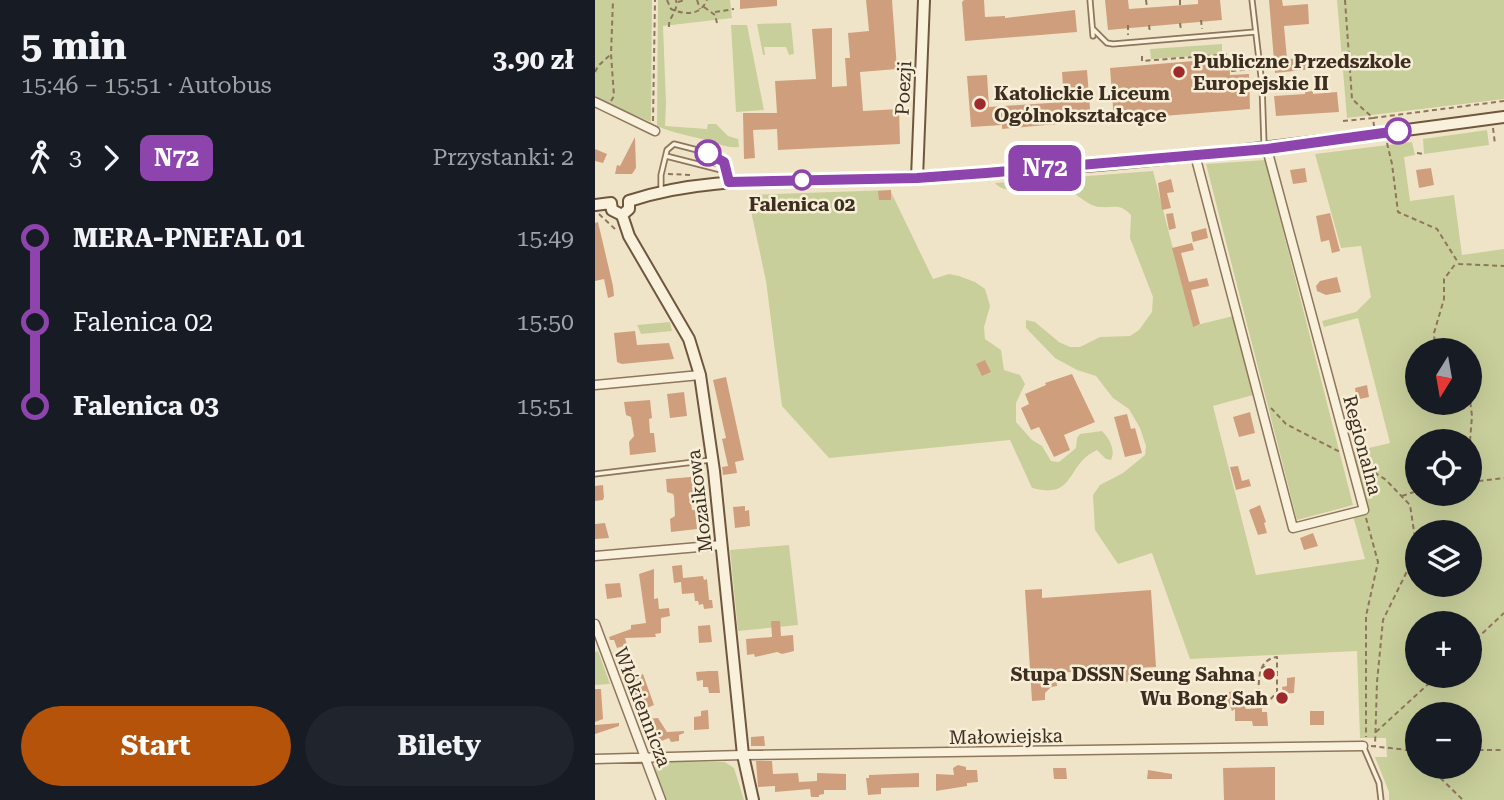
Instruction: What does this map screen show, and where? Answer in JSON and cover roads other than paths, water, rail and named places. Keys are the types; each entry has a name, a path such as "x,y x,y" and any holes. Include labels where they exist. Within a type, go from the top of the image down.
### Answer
{"street":[{"name":"Poezji","path":"917,178 924,0"},
{"path":"595,102 654,128"},
{"path":"629,201 661,190 727,176 917,178 1266,149 1504,117"},
{"name":"Regionalna","path":"1195,155 1293,528 1364,510 1266,149"},
{"path":"596,209 611,203 614,197 620,195 629,201"},
{"path":"611,203 615,213 622,215 629,209 629,201"},
{"name":"Mozaikowa","path":"622,215 629,236 689,339 700,375 713,460 743,755 753,800"},
{"path":"595,385 700,375"},
{"path":"595,556 722,545"},
{"name":"Włókiennicza","path":"595,624 661,800"},
{"name":"Małowiejska","path":"595,760 743,755 1364,746"}],"lane":[{"path":"1090,0 1093,36"},
{"path":"1252,0 1266,149"},
{"path":"1093,29 1107,43 1255,32"},
{"path":"661,190 662,173 670,146 679,145 715,155 724,162 727,176"},
{"path":"666,156 727,176"},
{"path":"595,474 713,460"},
{"path":"1364,746 1379,783 1381,800"}],"place":[{"name":"Publiczne Przedszkole Europejskie II","path":"1179,72"},
{"name":"Katolickie Liceum Ogólnokształcące","path":"980,104"},
{"name":"Falenica 02","path":"802,180"},
{"name":"Stupa DSSN Seung Sahna","path":"1269,674"},
{"name":"Wu Bong Sah","path":"1282,698"}]}
